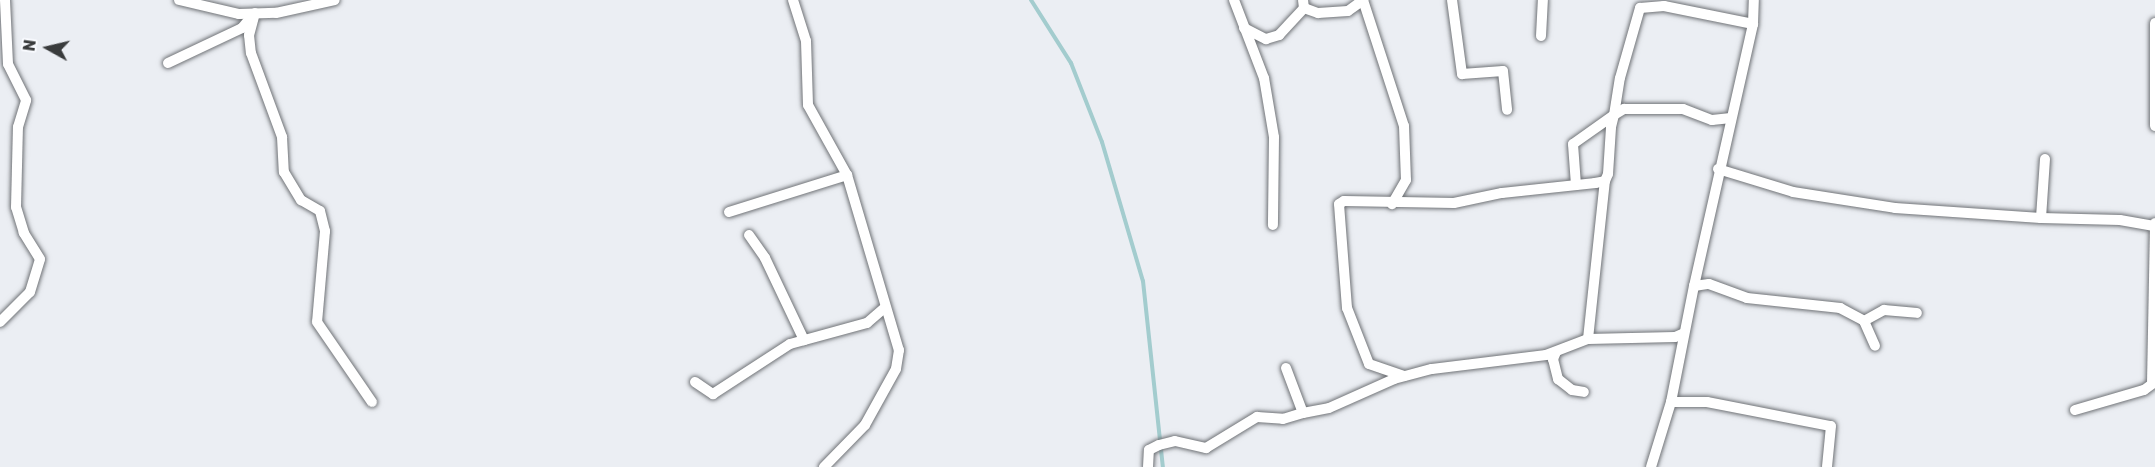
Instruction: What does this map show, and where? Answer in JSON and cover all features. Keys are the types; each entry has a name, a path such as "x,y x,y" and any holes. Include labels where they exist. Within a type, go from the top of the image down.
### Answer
{"street":[{"path":"0,322 30,292 40,259 24,232 16,207 18,128 26,100 8,64 5,0"},
{"path":"179,0 255,13 276,13 335,0"},
{"path":"793,0 806,41 808,105 847,175 867,234 884,308 898,341 896,369 865,425 824,467"},
{"path":"1234,0 1264,78 1274,137 1273,225"},
{"path":"1244,28 1266,39 1280,35 1304,4 1318,13 1348,11 1363,0 1404,126 1406,180 1392,204"},
{"path":"1452,0 1462,74 1503,71 1507,110"},
{"path":"1541,36 1543,0"},
{"path":"1652,467 1671,402 1682,334 1753,24 1754,0"},
{"path":"1588,339 1614,115 1620,78 1640,8 1664,6 1753,24"},
{"path":"168,63 242,28 255,13"},
{"path":"255,13 249,35 251,53 282,137 284,172 300,200 320,211 325,231 317,322 372,402"},
{"path":"2155,23 2155,126"},
{"path":"1576,185 1573,144 1624,109 1670,108 1712,120 1731,118"},
{"path":"2041,218 2045,159"},
{"path":"1718,169 1793,192 1895,208 2041,218 2120,220 2155,225 2154,383 2144,390 2075,410"},
{"path":"729,212 847,175"},
{"path":"1404,376 1375,368 1364,355 1347,308 1339,211 1344,201 1392,204 1454,203 1502,193 1605,181"},
{"path":"750,235 765,258 804,340"},
{"path":"1694,286 1709,284 1747,298 1840,308 1864,321 1875,346"},
{"path":"695,382 713,394 790,344 867,322 884,308"},
{"path":"1864,321 1884,310 1917,313"},
{"path":"1148,467 1149,450 1159,445 1175,441 1206,448 1257,417 1283,419 1329,408 1404,376 1432,369 1556,352 1588,339 1675,338 1682,334"},
{"path":"1556,352 1553,359 1558,379 1572,390 1584,392"},
{"path":"1286,368 1303,413"},
{"path":"1671,402 1707,402 1831,426 1827,467"}],"waterway":[{"path":"1031,0 1071,63 1102,142 1143,281 1163,467"}]}
